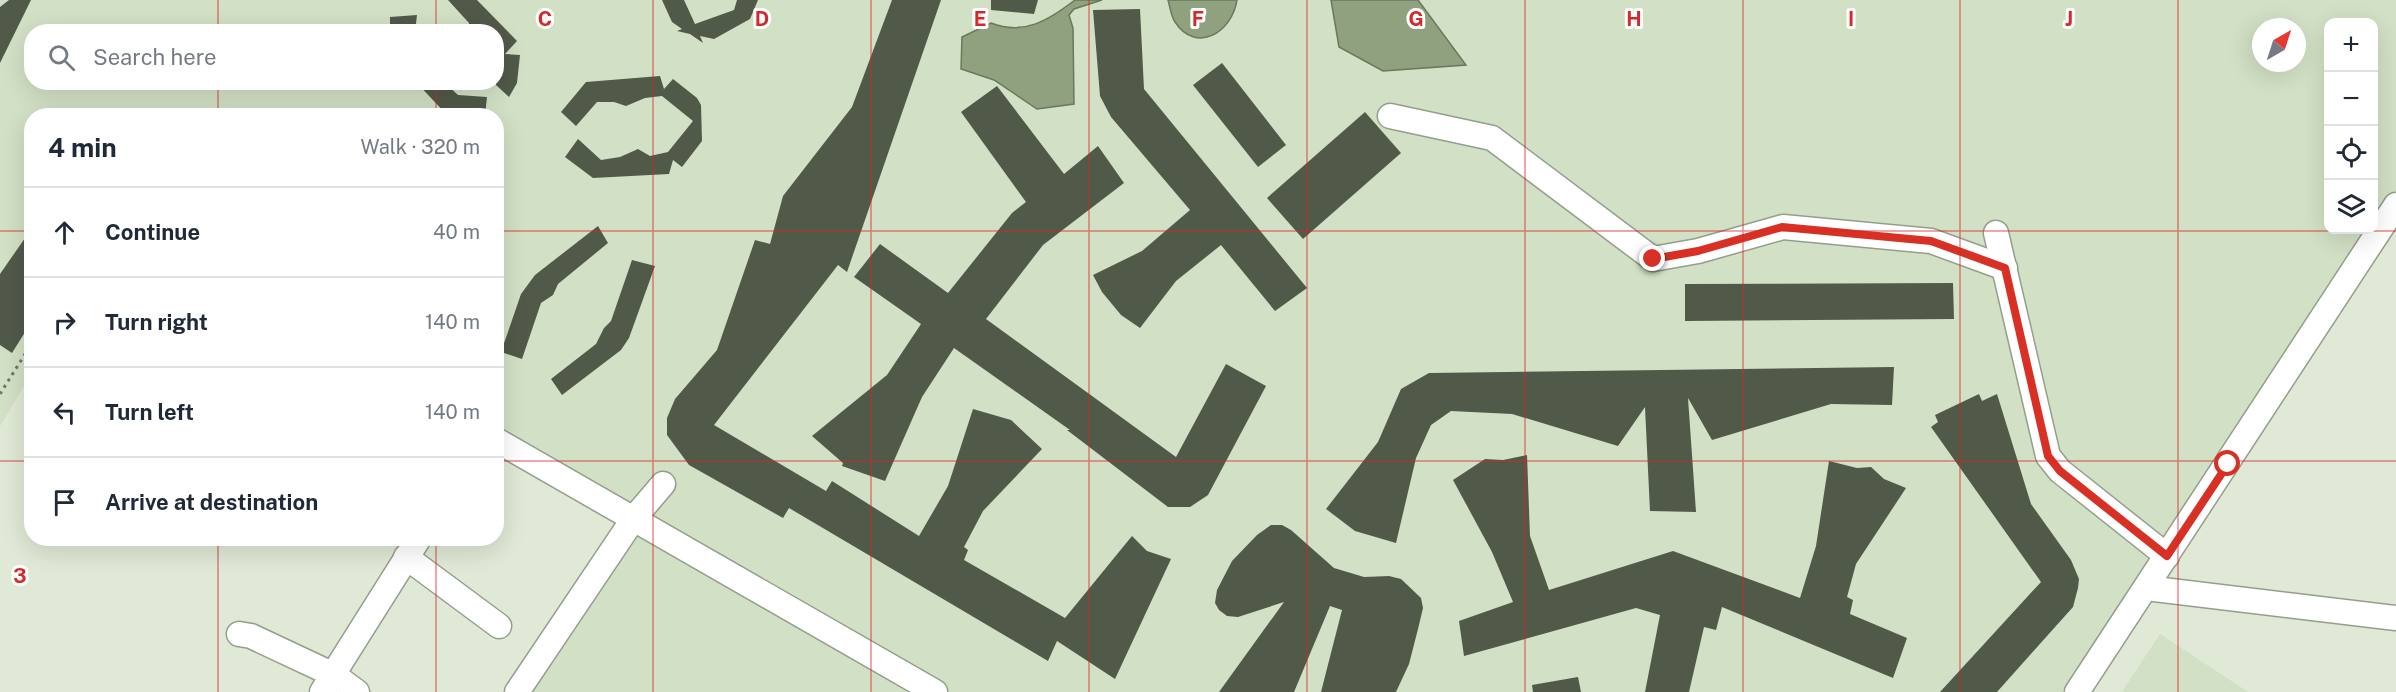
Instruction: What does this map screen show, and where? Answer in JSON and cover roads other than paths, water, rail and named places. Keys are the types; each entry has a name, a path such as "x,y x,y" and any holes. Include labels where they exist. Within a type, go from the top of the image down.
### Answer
{"street":[{"path":"1390,116 1492,138 1653,259 1698,251 1782,227 1931,241 2005,268"},
{"path":"2077,692 2396,205"},
{"path":"1996,233 2048,456 2060,471 2167,556"},
{"path":"504,445 935,692"},
{"path":"517,692 634,518 663,484"},
{"path":"328,683 412,548 499,626"},
{"path":"2145,588 2396,618"},
{"path":"239,634 251,636 328,683 357,692"}]}
